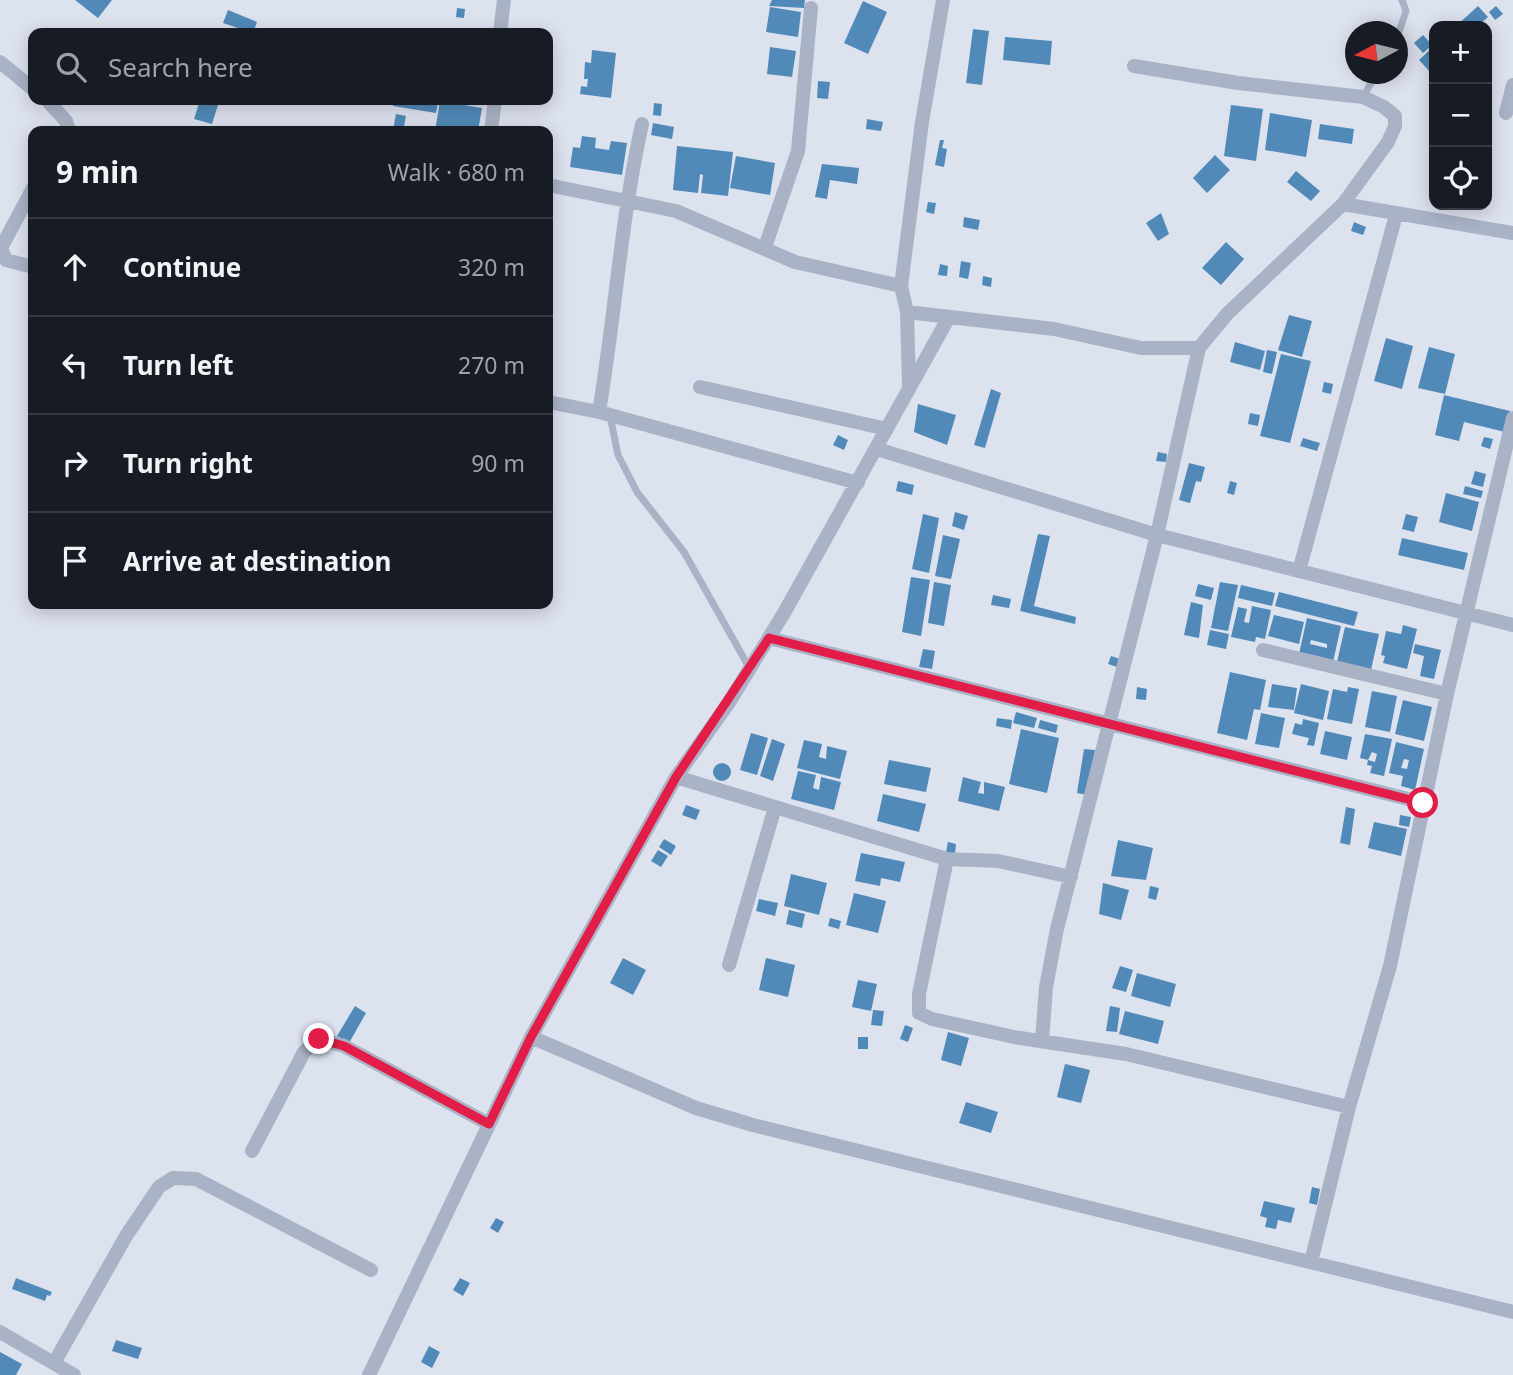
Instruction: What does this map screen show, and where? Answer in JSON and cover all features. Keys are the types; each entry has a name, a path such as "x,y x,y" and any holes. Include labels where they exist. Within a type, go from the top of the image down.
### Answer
{"street":[{"path":"501,28 504,0"},
{"path":"909,386 907,312 901,286 922,122 943,0"},
{"path":"765,247 797,151 811,8"},
{"path":"0,62 28,85"},
{"path":"1042,1040 1046,987 1056,929 1157,535 1199,348 1227,313 1343,204 1388,142 1395,126 1395,116 1384,107 1363,97 1238,83 1134,65"},
{"path":"1506,113 1513,85"},
{"path":"52,105 68,126"},
{"path":"492,126 494,105"},
{"path":"604,414 627,199 642,124"},
{"path":"553,186 676,211 795,262 901,286"},
{"path":"28,197 1,247 6,260 28,266"},
{"path":"1343,204 1513,233"},
{"path":"1299,571 1396,215"},
{"path":"907,312 1054,329 1141,348 1199,348"},
{"path":"369,1375 531,1037 676,777 769,638 949,317"},
{"path":"700,387 887,429"},
{"path":"553,403 604,414 858,483"},
{"path":"1311,1262 1349,1107 1390,967 1447,694 1513,418"},
{"path":"877,449 1157,535 1513,625"},
{"path":"769,638 1423,803"},
{"path":"1263,650 1447,694"},
{"path":"676,777 947,859 998,861 1071,877"},
{"path":"729,965 775,807"},
{"path":"947,859 919,994 919,1013 932,1020 1126,1054 1349,1107"},
{"path":"531,1037 695,1108 1513,1312"},
{"path":"252,1152 304,1052 319,1039 344,1046 489,1124"},
{"path":"54,1363 126,1236 159,1187 173,1178 196,1179 371,1269"},
{"path":"0,1332 74,1375"}],"lane":[{"path":"1402,0 1406,11 1403,21"},
{"path":"1363,97 1370,84"},
{"path":"604,414 618,455 637,492 684,552 750,669"}],"building":[{"path":"75,0 112,0 98,18"},
{"path":"772,0 805,0 804,8 769,6"},
{"path":"863,1 887,12 868,54 844,43"},
{"path":"1478,6 1488,17 1484,21 1462,21"},
{"path":"1496,6 1503,14 1495,20 1489,12"},
{"path":"770,7 801,12 798,37 766,32"},
{"path":"457,8 465,9 464,18 456,17"},
{"path":"228,10 257,22 255,28 238,28 223,23"},
{"path":"973,29 989,31 982,85 966,83"},
{"path":"1423,35 1429,42 1429,48 1423,53 1414,43"},
{"path":"1005,37 1052,41 1050,65 1003,60"},
{"path":"770,47 796,51 792,77 767,74"},
{"path":"592,50 616,53 611,98 580,94 581,86 587,87 588,79 584,79 585,62 591,63"},
{"path":"1429,51 1429,71 1419,60"},
{"path":"818,81 830,82 828,99 817,98"},
{"path":"654,103 662,104 661,116 653,115"},
{"path":"198,105 218,105 212,124 194,119"},
{"path":"393,105 437,105 436,113"},
{"path":"439,105 482,108 479,126 436,126"},
{"path":"1231,105 1263,109 1256,161 1224,156"},
{"path":"1270,113 1312,120 1306,157 1265,150"},
{"path":"396,114 406,116 404,126 394,126"},
{"path":"867,119 883,122 881,131 866,129"},
{"path":"653,123 674,127 672,139 651,135"},
{"path":"1320,124 1354,129 1352,144 1318,139"},
{"path":"582,136 596,138 595,148 609,150 611,141 627,143 622,175 570,167 573,147 580,148"},
{"path":"940,140 944,140 942,148 947,149 944,167 935,165"},
{"path":"677,146 733,152 728,196 701,193 703,175 700,174 698,193 673,190"},
{"path":"1215,155 1230,170 1207,193 1193,178"},
{"path":"736,156 775,163 770,195 730,188"},
{"path":"822,164 859,168 857,184 830,180 827,199 815,197"},
{"path":"1296,171 1320,191 1311,201 1287,182"},
{"path":"928,202 936,203 934,214 926,212"},
{"path":"1161,213 1169,234 1158,241 1146,223"},
{"path":"964,217 980,220 978,230 963,227"},
{"path":"1354,222 1366,227 1363,235 1351,231"},
{"path":"1226,242 1244,259 1221,285 1202,268"},
{"path":"961,261 971,263 968,279 959,277"},
{"path":"940,264 948,266 947,276 938,275"},
{"path":"983,276 992,278 991,287 982,285"},
{"path":"1289,315 1312,321 1302,357 1278,350"},
{"path":"1386,338 1413,346 1402,389 1374,381"},
{"path":"1235,342 1265,351 1260,370 1230,362"},
{"path":"1429,347 1455,354 1445,394 1418,388"},
{"path":"1267,350 1277,352 1272,374 1263,372"},
{"path":"1281,354 1311,361 1290,443 1260,436"},
{"path":"1324,382 1333,384 1331,394 1322,392"},
{"path":"991,389 1001,393 985,448 974,445"},
{"path":"1444,395 1510,411 1505,432 1464,422 1459,441 1435,435"},
{"path":"918,404 956,415 947,445 914,432"},
{"path":"1250,413 1260,415 1258,426 1248,424"},
{"path":"838,435 848,440 844,450 833,445"},
{"path":"1484,437 1493,439 1490,449 1481,446"},
{"path":"1303,438 1320,443 1317,451 1300,446"},
{"path":"1158,452 1167,454 1166,462 1156,461"},
{"path":"1189,463 1205,467 1201,482 1196,481 1190,503 1179,500"},
{"path":"1475,471 1486,474 1483,487 1471,484"},
{"path":"898,481 914,485 912,495 896,491"},
{"path":"1230,481 1237,483 1234,495 1227,493"},
{"path":"1465,486 1483,491 1481,498 1463,494"},
{"path":"1446,493 1479,502 1472,531 1439,522"},
{"path":"955,512 968,516 964,530 952,526"},
{"path":"923,514 939,518 929,573 912,569"},
{"path":"1406,514 1418,517 1414,532 1402,529"},
{"path":"1038,534 1050,536 1034,606 1076,617 1075,624 1020,611"},
{"path":"943,535 960,539 951,579 935,576"},
{"path":"1402,538 1468,553 1464,570 1398,555"},
{"path":"911,577 930,580 921,636 902,632"},
{"path":"934,582 951,585 944,626 928,623"},
{"path":"1220,582 1238,585 1228,631 1211,628"},
{"path":"1198,584 1214,588 1211,600 1195,596"},
{"path":"1241,585 1275,593 1272,606 1238,598"},
{"path":"1279,592 1358,612 1354,626 1275,606"},
{"path":"993,595 1011,599 1009,608 991,605"},
{"path":"1191,602 1203,605 1199,638 1184,635"},
{"path":"1252,606 1271,610 1265,639 1256,637 1255,642 1231,637 1238,607 1247,609 1244,622 1249,623"},
{"path":"1274,615 1304,622 1299,644 1268,636"},
{"path":"1307,618 1341,626 1333,662 1299,654","holes":["1311,640 1327,644 1327,648 1310,644"]},
{"path":"1403,625 1417,629 1407,669 1383,663 1385,656 1381,655 1386,631 1401,634"},
{"path":"1345,627 1379,634 1371,670 1337,662"},
{"path":"1210,630 1229,634 1226,649 1207,645"},
{"path":"1415,644 1441,650 1434,679 1420,676 1424,656 1413,653"},
{"path":"923,649 935,651 932,669 919,667"},
{"path":"1111,656 1123,660 1120,668 1108,664"},
{"path":"1230,672 1266,680 1260,710 1254,709 1247,740 1217,733"},
{"path":"1272,684 1297,688 1294,710 1268,707"},
{"path":"1301,684 1329,691 1323,720 1294,713"},
{"path":"1137,687 1147,689 1146,700 1136,699"},
{"path":"1348,687 1359,689 1352,724 1327,719 1333,689 1347,692"},
{"path":"1372,691 1397,696 1390,732 1365,727"},
{"path":"1403,700 1432,707 1424,741 1395,734"},
{"path":"1016,712 1037,718 1034,728 1013,723"},
{"path":"1261,713 1285,718 1279,748 1255,744"},
{"path":"997,718 1012,720 1011,729 996,726"},
{"path":"1303,719 1319,723 1314,746 1307,745 1309,738 1292,734 1295,723 1302,725"},
{"path":"1040,720 1058,725 1056,733 1038,728"},
{"path":"1021,729 1059,738 1047,793 1009,784"},
{"path":"1325,731 1352,737 1347,760 1320,754"},
{"path":"751,733 768,738 757,775 740,770"},
{"path":"1365,734 1392,739 1384,776 1370,773 1372,766 1367,765 1368,760 1360,758","holes":["1372,752 1377,754 1375,762 1368,760"]},
{"path":"772,739 785,744 773,781 760,776"},
{"path":"804,740 822,744 819,757 826,759 827,746 847,751 840,779 797,768"},
{"path":"1396,742 1424,749 1415,790 1401,786 1403,776 1389,773","holes":["1404,759 1409,760 1407,769 1401,768"]},
{"path":"1084,749 1095,750 1087,795 1077,793"},
{"path":"889,760 931,768 926,792 884,784"},
{"path":"718,763 726,763 731,772 729,779 718,781 713,776 713,768"},
{"path":"798,771 816,775 813,788 819,790 821,777 841,782 834,810 791,799"},
{"path":"963,777 981,782 978,793 984,794 984,782 1005,787 999,811 958,801"},
{"path":"883,794 926,804 919,832 877,821"},
{"path":"686,805 700,810 696,820 682,815"},
{"path":"1346,807 1355,809 1350,845 1340,843"},
{"path":"1400,815 1411,817 1409,827 1399,825"},
{"path":"1374,822 1407,829 1401,856 1368,848"},
{"path":"664,839 676,846 671,855 659,847"},
{"path":"1118,840 1153,848 1146,880 1111,876"},
{"path":"948,842 956,844 955,854 946,852"},
{"path":"658,850 668,856 661,867 651,861"},
{"path":"861,853 905,862 900,882 881,878 880,886 855,881"},
{"path":"791,874 827,883 819,915 784,906"},
{"path":"1103,883 1129,890 1121,920 1099,914"},
{"path":"1150,886 1159,888 1156,900 1148,898"},
{"path":"854,893 886,901 878,933 846,925"},
{"path":"759,899 778,903 775,916 756,911"},
{"path":"789,910 805,914 802,928 786,924"},
{"path":"830,918 841,921 839,929 828,926"},
{"path":"623,958 646,970 633,995 610,983"},
{"path":"766,958 795,965 788,997 759,990"},
{"path":"1120,966 1133,970 1126,992 1112,988"},
{"path":"1137,973 1176,984 1170,1007 1131,996"},
{"path":"858,980 877,984 871,1011 852,1007"},
{"path":"355,1006 366,1013 349,1043 337,1036"},
{"path":"1110,1006 1120,1008 1117,1032 1106,1031"},
{"path":"873,1010 884,1011 882,1026 871,1025"},
{"path":"1125,1011 1164,1021 1158,1044 1119,1034"},
{"path":"905,1025 913,1028 908,1042 900,1039"},
{"path":"948,1032 969,1038 961,1066 941,1060"},
{"path":"858,1037 868,1037 868,1049 858,1049"},
{"path":"1065,1064 1090,1070 1081,1103 1057,1097"},
{"path":"966,1102 998,1112 991,1133 959,1123"},
{"path":"1312,1187 1320,1189 1317,1205 1309,1203"},
{"path":"1264,1201 1295,1208 1291,1223 1278,1220 1276,1229 1265,1227 1267,1218 1260,1216"},
{"path":"496,1218 504,1222 498,1233 490,1228"},
{"path":"16,1278 52,1292 50,1296 47,1295 45,1301 12,1289"},
{"path":"460,1278 470,1283 463,1296 453,1290"},
{"path":"116,1340 142,1348 138,1359 112,1351"},
{"path":"429,1346 440,1352 432,1368 421,1362"},
{"path":"0,1352 22,1364 16,1375 0,1375"}],"route":[{"path":"319,1039 326,1038 344,1046 489,1124 531,1037 676,777 769,638 1423,803"}]}
